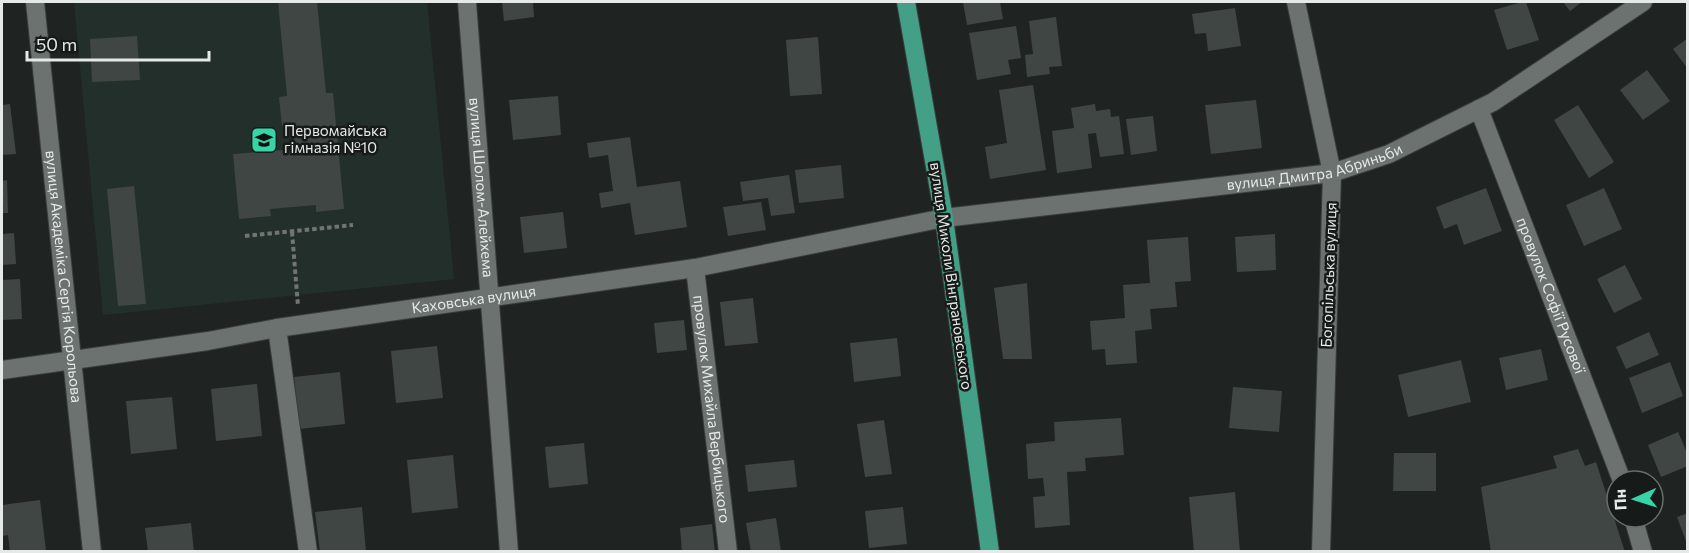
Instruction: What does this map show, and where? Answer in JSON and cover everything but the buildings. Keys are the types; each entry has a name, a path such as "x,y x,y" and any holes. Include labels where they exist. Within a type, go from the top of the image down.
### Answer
{"main road":[{"name":"вулиця Миколи Вінграновського","path":"906,2 944,218 990,552"}],"street":[{"name":"вулиця Академіка Сергія Корольова","path":"35,2 93,552"},
{"name":"вулиця Шолом-Алейхема","path":"467,2 509,552"},
{"name":"Богопільська вулиця","path":"1296,2 1332,173 1321,552"},
{"name":"вулиця Дмитра Абриньби","path":"944,218 1332,173 1389,154 1479,110 1643,2"},
{"name":"провулок Софії Русової","path":"1479,110 1617,469"},
{"name":"Каховська вулиця","path":"2,370 695,268 944,218"},
{"name":"провулок Михайла Вербицького","path":"695,268 728,552"},
{"path":"277,328 308,552"},
{"path":"1637,529 1643,552"}],"path":[{"path":"245,236 353,225"},
{"path":"292,232 300,325"}],"shaded area":[{"name":"Первомайська гімназія №10","path":"74,2 427,2 454,279 103,315"}],"place":[{"name":"Первомайська гімназія №10","path":"264,140"}]}
